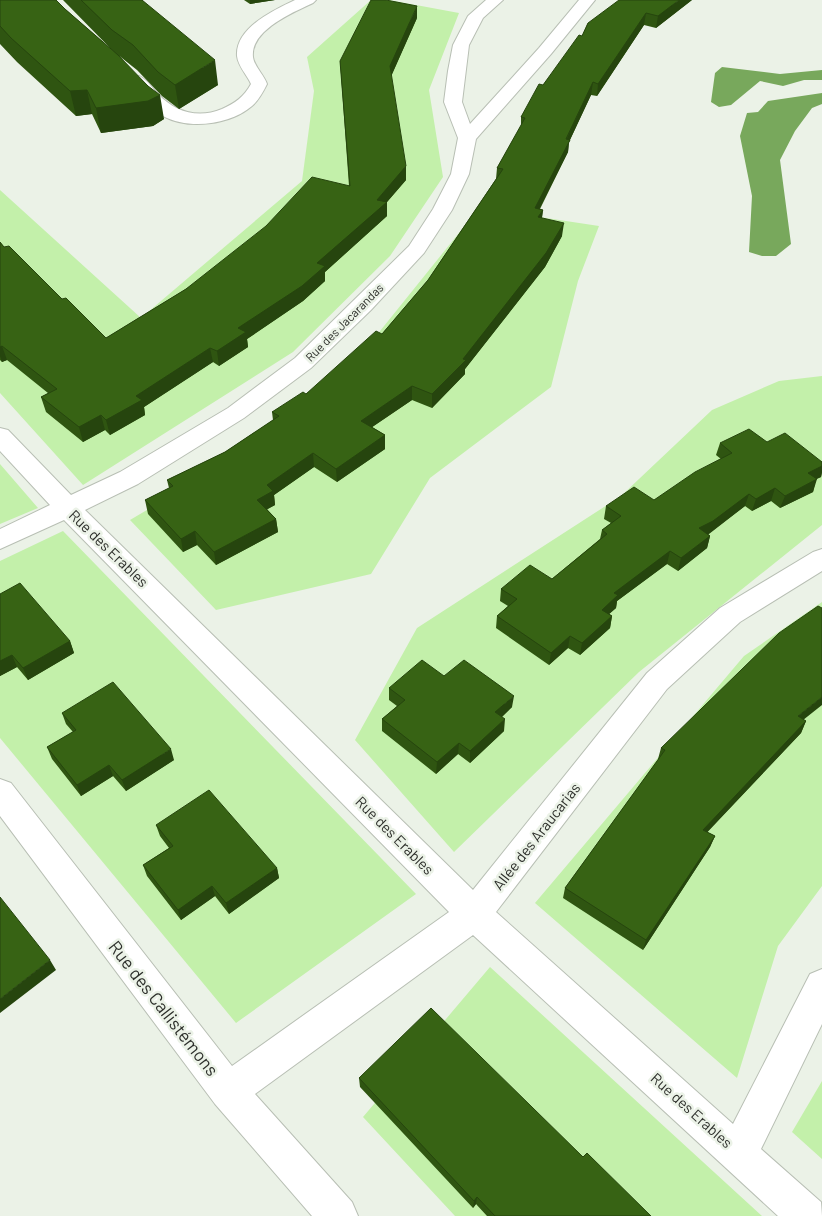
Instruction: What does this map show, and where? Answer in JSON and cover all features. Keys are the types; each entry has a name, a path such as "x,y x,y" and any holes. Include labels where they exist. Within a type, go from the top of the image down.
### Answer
{"street":[{"path":"123,69 165,110 176,116 187,119 206,118 235,111 253,97 259,84 256,75 245,58 245,50 249,40 259,28 271,19 308,0"},
{"name":"Rue des Jacarandas","path":"0,540 129,478 176,451 264,394 303,364 417,249 442,210 460,174 468,138 587,0"},
{"path":"468,138 454,102 456,71 461,45 485,2"},
{"name":"Rue des Erables","path":"0,436 68,508 474,914 807,1216"},
{"name":"Allée des Araucarias","path":"228,1091 474,914 657,681 730,615 760,594 822,559"},
{"name":"Rue des Callistémons","path":"0,792 228,1091 338,1216"},
{"path":"739,1153 822,986"}],"shaded area":[{"path":"371,0 389,0 459,13 429,90 443,177 390,256 293,352 83,485 0,393 0,190 141,318 302,181 314,91 307,57"},
{"path":"722,67 780,74 822,70 822,80 804,80 783,86 760,81 731,105 719,107 711,102 715,73"},
{"path":"822,93 822,104 812,108 795,131 780,160 791,244 776,256 762,256 749,252 752,196 740,136 747,113 758,112 768,101"},
{"path":"479,208 599,226 578,281 551,387 430,478 371,574 216,610 130,520 255,446 376,336"},
{"path":"822,376 822,525 639,672 454,852 355,740 417,628 621,496 712,410 779,381"},
{"path":"0,464 38,508 0,524"},
{"path":"63,531 416,894 236,1023 0,738 0,561"},
{"path":"822,602 822,886 778,946 737,1078 535,903 744,656"},
{"path":"490,967 762,1216 455,1216 363,1117"},
{"path":"822,1081 822,1159 792,1132"}],"building":[{"path":"0,0 56,0 160,95 148,101 96,108 87,90 70,91 0,26"},
{"path":"81,0 142,0 215,60 175,85 158,72 133,45 112,30"},
{"path":"371,0 386,0 417,6 390,66 406,166 377,200 387,202 317,263 325,266 302,286 238,328 246,332 217,351 210,348 136,396 142,400 106,420 101,415 79,427 41,397 57,389 2,346 0,347 0,242 4,247 9,246 62,299 66,298 106,338 186,289 266,226 312,177 350,186 340,61"},
{"path":"619,0 679,0 658,16 646,13 598,84 593,82 566,139 570,140 535,208 543,210 538,217 564,223 546,253 463,359 466,360 432,394 412,386 361,421 385,435 336,469 313,453 267,485 273,491 257,500 276,519 214,552 195,531 181,539 145,500 173,486 167,480 225,452 279,416 272,412 303,392 306,394 376,331 382,334 428,280 503,169 497,168 525,118 521,117 539,84 543,85 579,35 582,36 588,23"},
{"path":"749,429 767,442 785,433 822,462 822,466 808,473 817,479 785,496 775,488 756,499 749,494 713,521 699,528 710,536 681,558 670,551 614,593 618,595 602,610 612,616 582,643 570,636 551,653 497,616 517,599 501,589 530,565 552,579 607,534 602,530 621,516 606,506 634,487 654,500 695,472 732,453 720,443"},
{"path":"20,583 70,641 23,668 12,655 0,661 0,594"},
{"path":"818,606 822,608 822,697 798,716 806,721 703,830 715,836 646,940 565,888 665,750 661,748 779,633"},
{"path":"422,660 444,676 464,660 514,696 495,712 505,719 470,751 459,743 437,762 382,719 405,700 389,688"},
{"path":"113,682 171,749 122,780 109,765 77,785 47,747 76,730 62,713"},
{"path":"209,790 277,868 226,903 212,886 178,910 143,865 173,846 156,825"},
{"path":"0,897 50,960 0,999"},
{"path":"431,1008 583,1157 587,1153 651,1216 495,1216 477,1197 474,1201 359,1078"}]}
